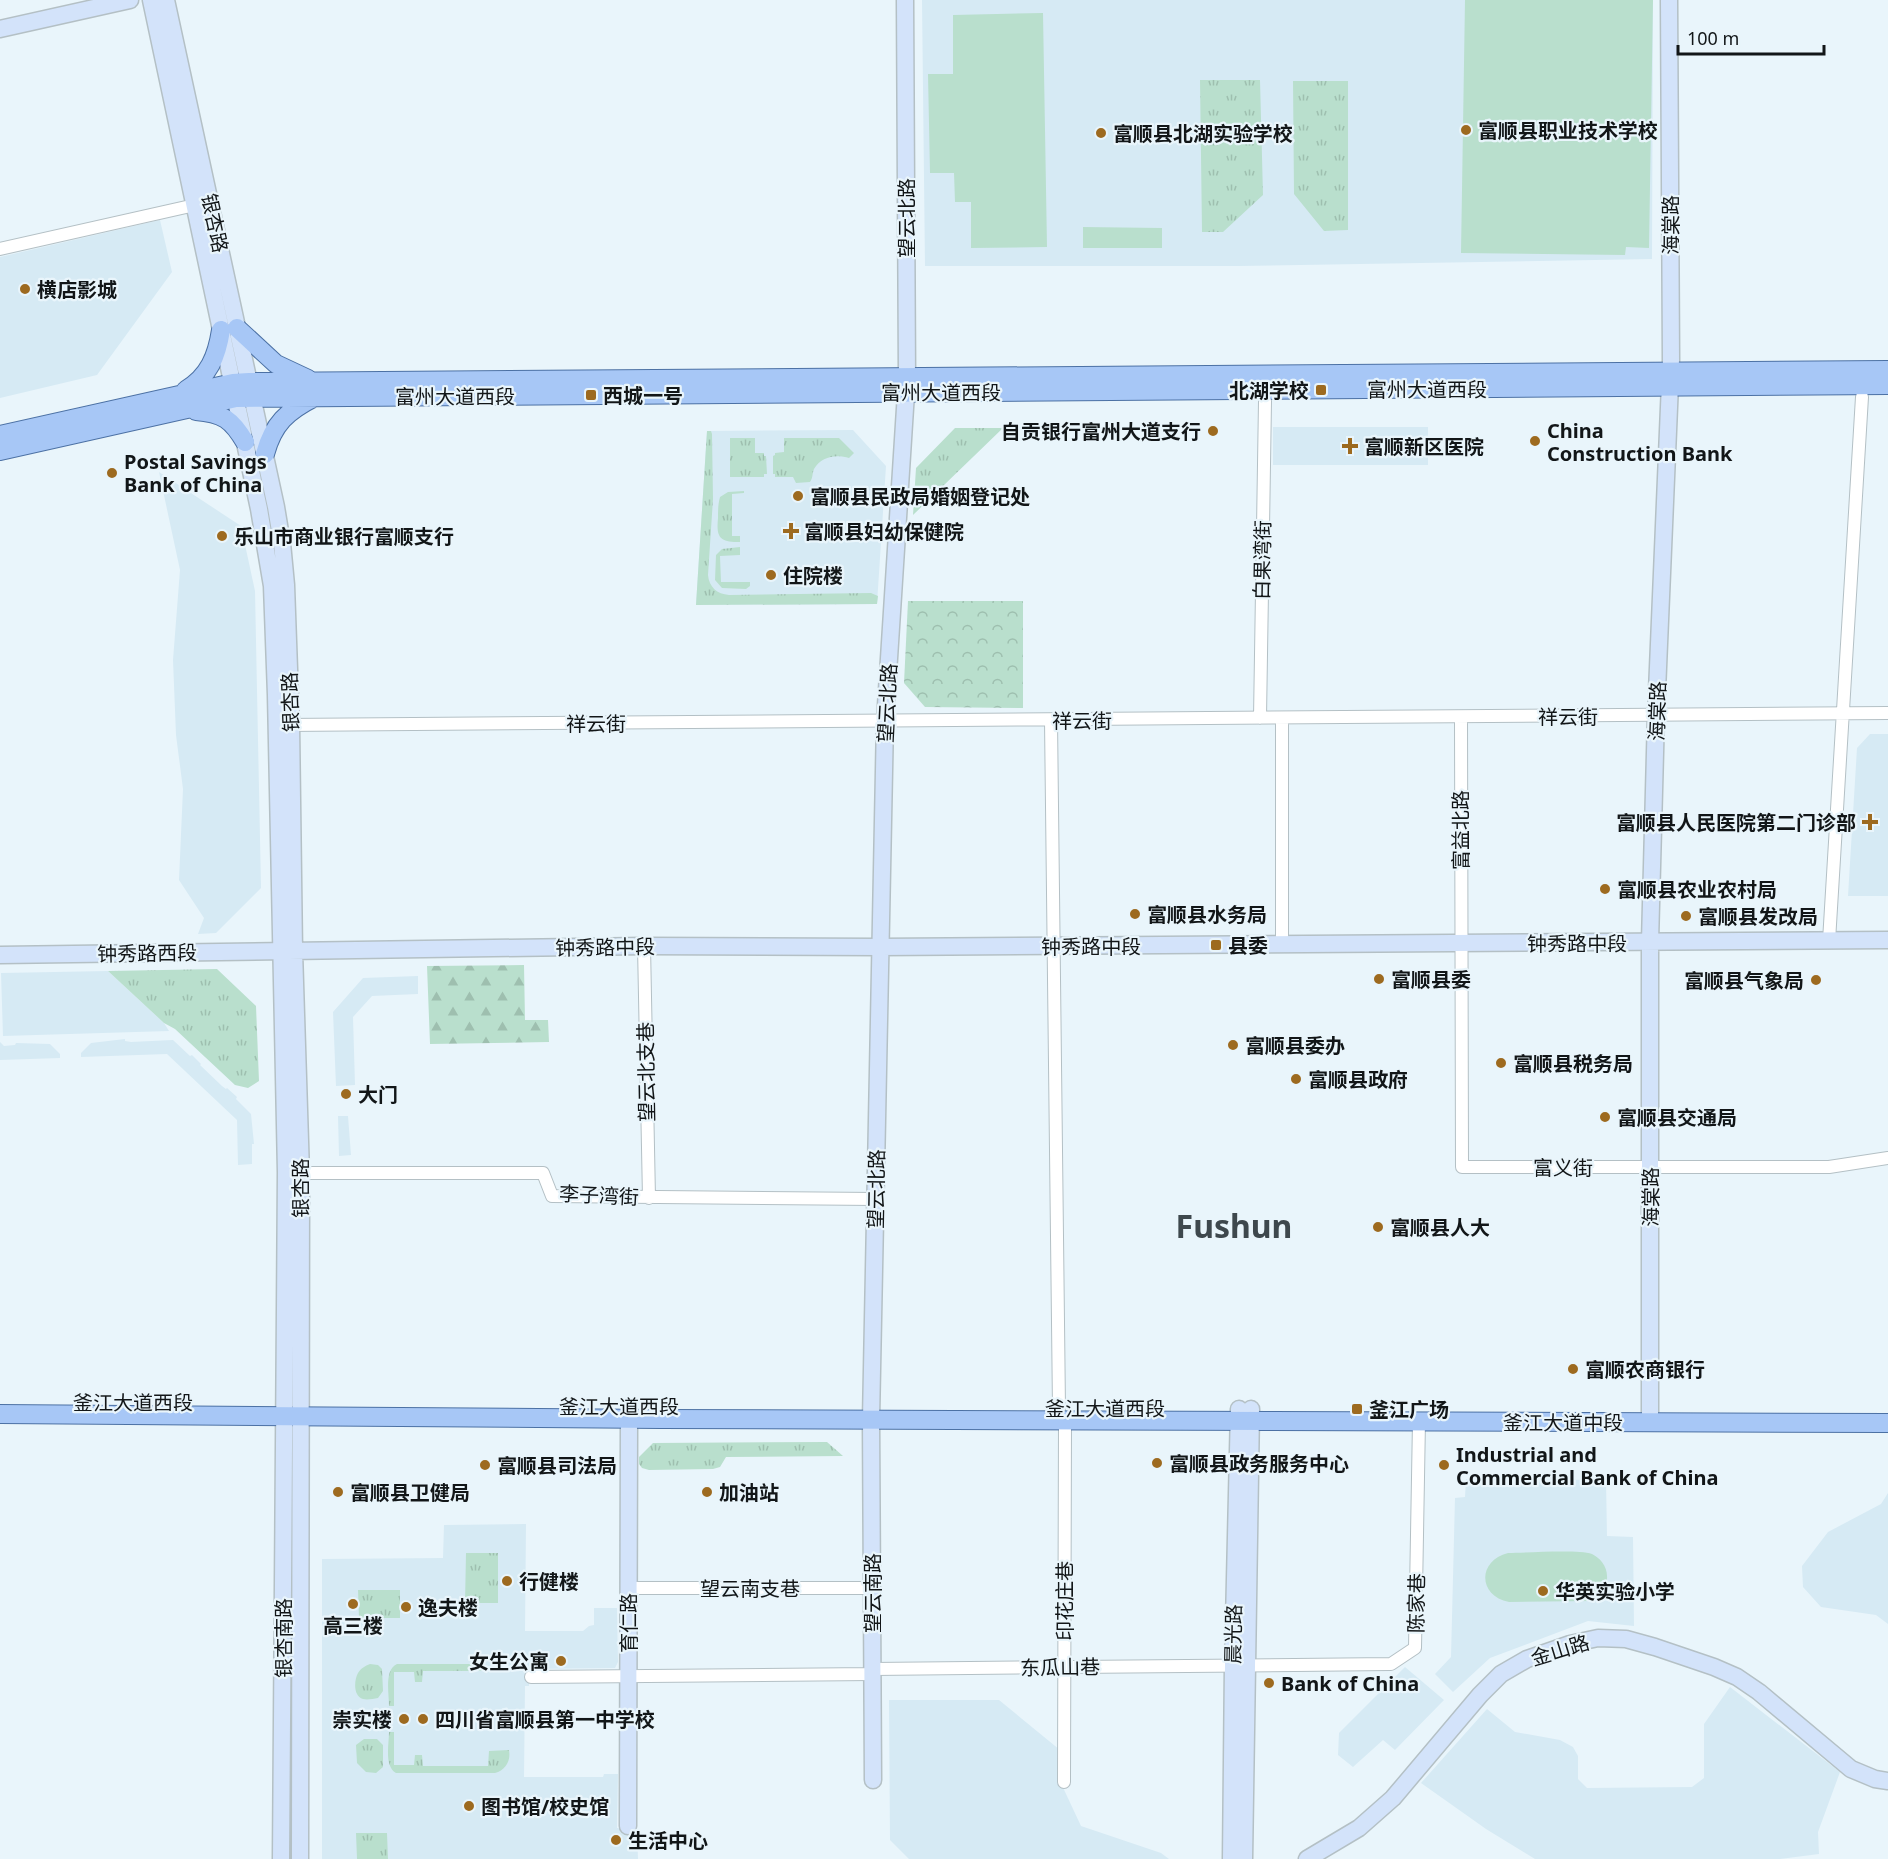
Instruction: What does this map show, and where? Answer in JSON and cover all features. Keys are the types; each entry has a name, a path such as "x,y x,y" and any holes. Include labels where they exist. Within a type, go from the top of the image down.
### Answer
{"main road":[{"path":"245,442 236,426 228,419 180,403 211,366 229,329 276,364 316,389 278,422 270,436 265,454"},
{"name":"富州大道西段","path":"0,435 242,390 1670,379 1888,370"},
{"name":"富州大道西段","path":"1670,379 1888,386"},
{"name":"富州大道西段","path":"0,451 180,403"},
{"name":"釜江大道西段","path":"0,1401 629,1419 871,1413"},
{"name":"釜江大道西段","path":"0,1414 292,1410 1245,1415"},
{"name":"釜江大道中段","path":"1245,1415 1419,1421 1888,1411"},
{"name":"釜江大道中段","path":"1245,1415 1650,1416 1888,1423"}],"street":[{"path":"0,29 130,0"},
{"name":"银杏路","path":"151,0 195,206 229,329"},
{"name":"银杏路","path":"166,0 242,390 265,454 282,543 286,585 284,725 287,951 286,1172 292,1410"},
{"name":"望云北路","path":"871,1413 885,721 906,385 905,0"},
{"name":"海棠路","path":"1650,1416 1650,942 1656,715 1670,379 1669,0"},
{"path":"0,249 195,206"},
{"name":"银杏路","path":"242,390 245,442 266,543 272,586 284,725"},
{"path":"1829,941 1862,397"},
{"name":"白果湾街","path":"1260,718 1265,401"},
{"name":"祥云街","path":"284,725 1888,713"},
{"name":"富益北路","path":"1460,943 1461,717"},
{"path":"1282,718 1282,945"},
{"name":"印花庄巷","path":"1051,720 1062,1414 1064,1782"},
{"name":"钟秀路中段","path":"287,951 644,946 880,947 1888,940"},
{"name":"富义街","path":"1460,943 1462,1167 1829,1167 1888,1158"},
{"name":"望云北支巷","path":"644,946 649,1198"},
{"name":"银杏路","path":"287,951 301,1173 292,1410"},
{"name":"钟秀路西段","path":"0,955 287,951"},
{"name":"李子湾街","path":"301,1173 543,1173 552,1196 876,1199"},
{"name":"银杏南路","path":"281,1859 292,1410"},
{"name":"银杏南路","path":"292,1410 300,1859"},
{"name":"望云南路","path":"871,1413 873,1780"},
{"name":"晨光路","path":"1231,1859 1240,1664 1245,1415"},
{"name":"育仁路","path":"628,1827 629,1419"},
{"name":"陈家巷","path":"1240,1664 1391,1664 1415,1647 1419,1421"},
{"name":"望云南支巷","path":"627,1588 873,1588"},
{"name":"金山路","path":"1307,1859 1359,1828 1393,1798 1480,1695 1501,1674 1527,1659 1570,1644 1598,1638 1626,1639 1655,1647 1714,1666 1737,1677 1759,1692 1851,1769 1875,1779 1888,1781"},
{"name":"晨光路","path":"1240,1664 1244,1859"},
{"name":"东瓜山巷","path":"531,1677 1240,1664"}],"shaded area":[{"path":"922,0 1653,0 1652,259 1238,266 925,266"},
{"path":"160,220 172,272 97,375 0,398 0,257"},
{"name":"富顺新区医院","path":"1273,427 1428,427 1428,465 1273,465"},
{"name":"富顺县妇幼保健院","path":"853,430 886,466 877,604 696,605 707,431"},
{"path":"159,472 241,526 255,591 261,888 216,933 198,934 204,918 179,880 183,789 176,735 173,660 180,570"},
{"name":"富顺县人民医院第二门诊部","path":"1870,734 1888,734 1888,896 1848,896 1857,748"},
{"path":"108,971 164,1023 169,1031 3,1036 1,973"},
{"path":"418,976 418,994 372,996 353,1017 355,1085 336,1086 333,1012 363,978"},
{"path":"125,1039 131,1042 173,1040 237,1097 236,1099 251,1114 254,1144 252,1144 252,1164 238,1165 237,1120 167,1054 81,1057 81,1053 91,1043"},
{"path":"0,1042 4,1046 16,1043 50,1044 60,1054 60,1058 0,1060"},
{"path":"338,1116 348,1116 351,1155 339,1156"},
{"name":"华英实验小学","path":"1466,1479 1606,1480 1607,1536 1633,1537 1634,1626 1588,1621 1490,1658 1453,1692 1435,1674 1451,1657 1455,1498 1465,1497"},
{"path":"1888,1493 1888,1624 1876,1615 1821,1607 1803,1587 1802,1566 1828,1532 1881,1504"},
{"name":"四川省富顺县第一中学校","path":"526,1524 525,1631 583,1631 594,1625 594,1608 617,1608 618,1662 615,1668 529,1669 529,1686 525,1686 524,1777 603,1777 604,1774 618,1774 617,1828 637,1829 638,1859 322,1859 322,1559 443,1558 444,1525"},
{"path":"1405,1667 1444,1700 1395,1750 1383,1740 1353,1767 1338,1755 1339,1733"},
{"path":"1730,1687 1840,1772 1818,1832 1819,1854 1780,1859 1535,1859 1486,1829 1421,1783 1487,1709 1515,1732 1560,1740 1573,1747 1578,1756 1578,1779 1587,1788 1692,1787 1704,1778 1704,1724"},
{"path":"889,1700 999,1700 1060,1750 1059,1779 1081,1826 1161,1853 1169,1859 909,1859 890,1840"}],"green space":[{"path":"1465,0 1653,0 1649,248 1626,247 1625,255 1461,253"},
{"path":"1043,13 1047,247 971,248 971,202 955,202 954,173 930,173 928,74 953,74 953,15"},
{"path":"1200,80 1260,80 1263,195 1223,232 1202,232"},
{"path":"1293,81 1348,81 1348,230 1324,231 1294,194"},
{"path":"1083,227 1162,228 1162,248 1083,248"},
{"path":"955,428 1003,428 913,515 916,468"},
{"path":"707,431 711,431 712,434 713,499 708,575 714,589 729,595 871,593 878,596 877,604 696,605"},
{"path":"730,438 755,438 755,453 764,453 766,456 767,474 764,474 764,477 730,477"},
{"path":"784,438 839,438 854,453 849,458 834,456 821,461 814,469 810,482 796,483 793,477 775,477 773,474 773,456 775,453 784,452"},
{"path":"744,491 744,493 732,494 732,536 740,536 740,542 724,540 718,530 720,497 728,492"},
{"path":"740,547 740,555 720,556 721,582 750,582 750,586 746,589 722,588 715,580 716,555 722,549"},
{"path":"908,601 1023,601 1023,708 925,707 904,683"},
{"path":"524,965 525,1020 548,1020 549,1042 430,1044 427,966"},
{"path":"217,969 256,1006 259,1081 248,1088 235,1085 108,971"},
{"path":"827,1442 843,1456 726,1457 720,1467 713,1469 649,1470 642,1468 639,1464 639,1457 653,1443"},
{"path":"1564,1551 1592,1554 1600,1560 1607,1572 1605,1588 1590,1601 1509,1602 1491,1593 1485,1578 1491,1563 1508,1553"},
{"path":"466,1553 498,1553 498,1603 465,1603"},
{"path":"358,1590 400,1590 400,1618 359,1618"},
{"path":"370,1664 378,1665 382,1669 383,1691 378,1698 365,1699 357,1695 356,1680 360,1670"},
{"path":"397,1664 482,1664 482,1671 423,1671 422,1682 415,1682 414,1672 394,1672 394,1706 389,1706 389,1676 390,1671"},
{"path":"389,1732 394,1732 394,1765 414,1765 415,1755 422,1755 423,1766 488,1766 489,1751 509,1750 509,1758 504,1768 495,1773 396,1773 392,1770 389,1760"},
{"path":"364,1739 377,1739 383,1745 383,1767 376,1773 366,1772 357,1763 356,1745"},
{"path":"356,1833 387,1833 388,1859 357,1859"}],"place":[{"name":"富顺县职业技术学校","path":"1466,130"},
{"name":"富顺县北湖实验学校","path":"1101,133"},
{"name":"横店影城","path":"25,289"},
{"name":"北湖学校","path":"1321,390"},
{"name":"西城一号","path":"591,395"},
{"name":"自贡银行富州大道支行","path":"1213,431"},
{"name":"China Construction Bank","path":"1535,441"},
{"name":"富顺新区医院","path":"1350,446"},
{"name":"Postal Savings Bank of China","path":"112,473"},
{"name":"富顺县民政局婚姻登记处","path":"798,496"},
{"name":"富顺县妇幼保健院","path":"791,531"},
{"name":"乐山市商业银行富顺支行","path":"222,536"},
{"name":"住院楼","path":"771,575"},
{"name":"富顺县人民医院第二门诊部","path":"1870,822"},
{"name":"富顺县农业农村局","path":"1605,889"},
{"name":"富顺县水务局","path":"1135,914"},
{"name":"富顺县发改局","path":"1686,916"},
{"name":"县委","path":"1216,945"},
{"name":"富顺县委","path":"1379,979"},
{"name":"富顺县气象局","path":"1816,980"},
{"name":"富顺县委办","path":"1233,1045"},
{"name":"富顺县税务局","path":"1501,1063"},
{"name":"富顺县政府","path":"1296,1079"},
{"name":"大门","path":"346,1094"},
{"name":"富顺县交通局","path":"1605,1117"},
{"name":"富顺县人大","path":"1378,1227"},
{"name":"富顺农商银行","path":"1573,1369"},
{"name":"釜江广场","path":"1357,1409"},
{"name":"富顺县政务服务中心","path":"1157,1463"},
{"name":"富顺县司法局","path":"485,1465"},
{"name":"Industrial and Commercial Bank of China","path":"1444,1465"},
{"name":"富顺县卫健局","path":"338,1492"},
{"name":"加油站","path":"707,1492"},
{"name":"行健楼","path":"507,1581"},
{"name":"华英实验小学","path":"1543,1591"},
{"name":"高三楼","path":"353,1604"},
{"name":"逸夫楼","path":"406,1607"},
{"name":"女生公寓","path":"561,1661"},
{"name":"Bank of China","path":"1269,1683"},
{"name":"崇实楼","path":"404,1719"},
{"name":"四川省富顺县第一中学校","path":"423,1719"},
{"name":"图书馆/校史馆","path":"469,1806"},
{"name":"生活中心","path":"616,1840"}],"district":[{"name":"Fushun","path":"1234,1225"}]}
